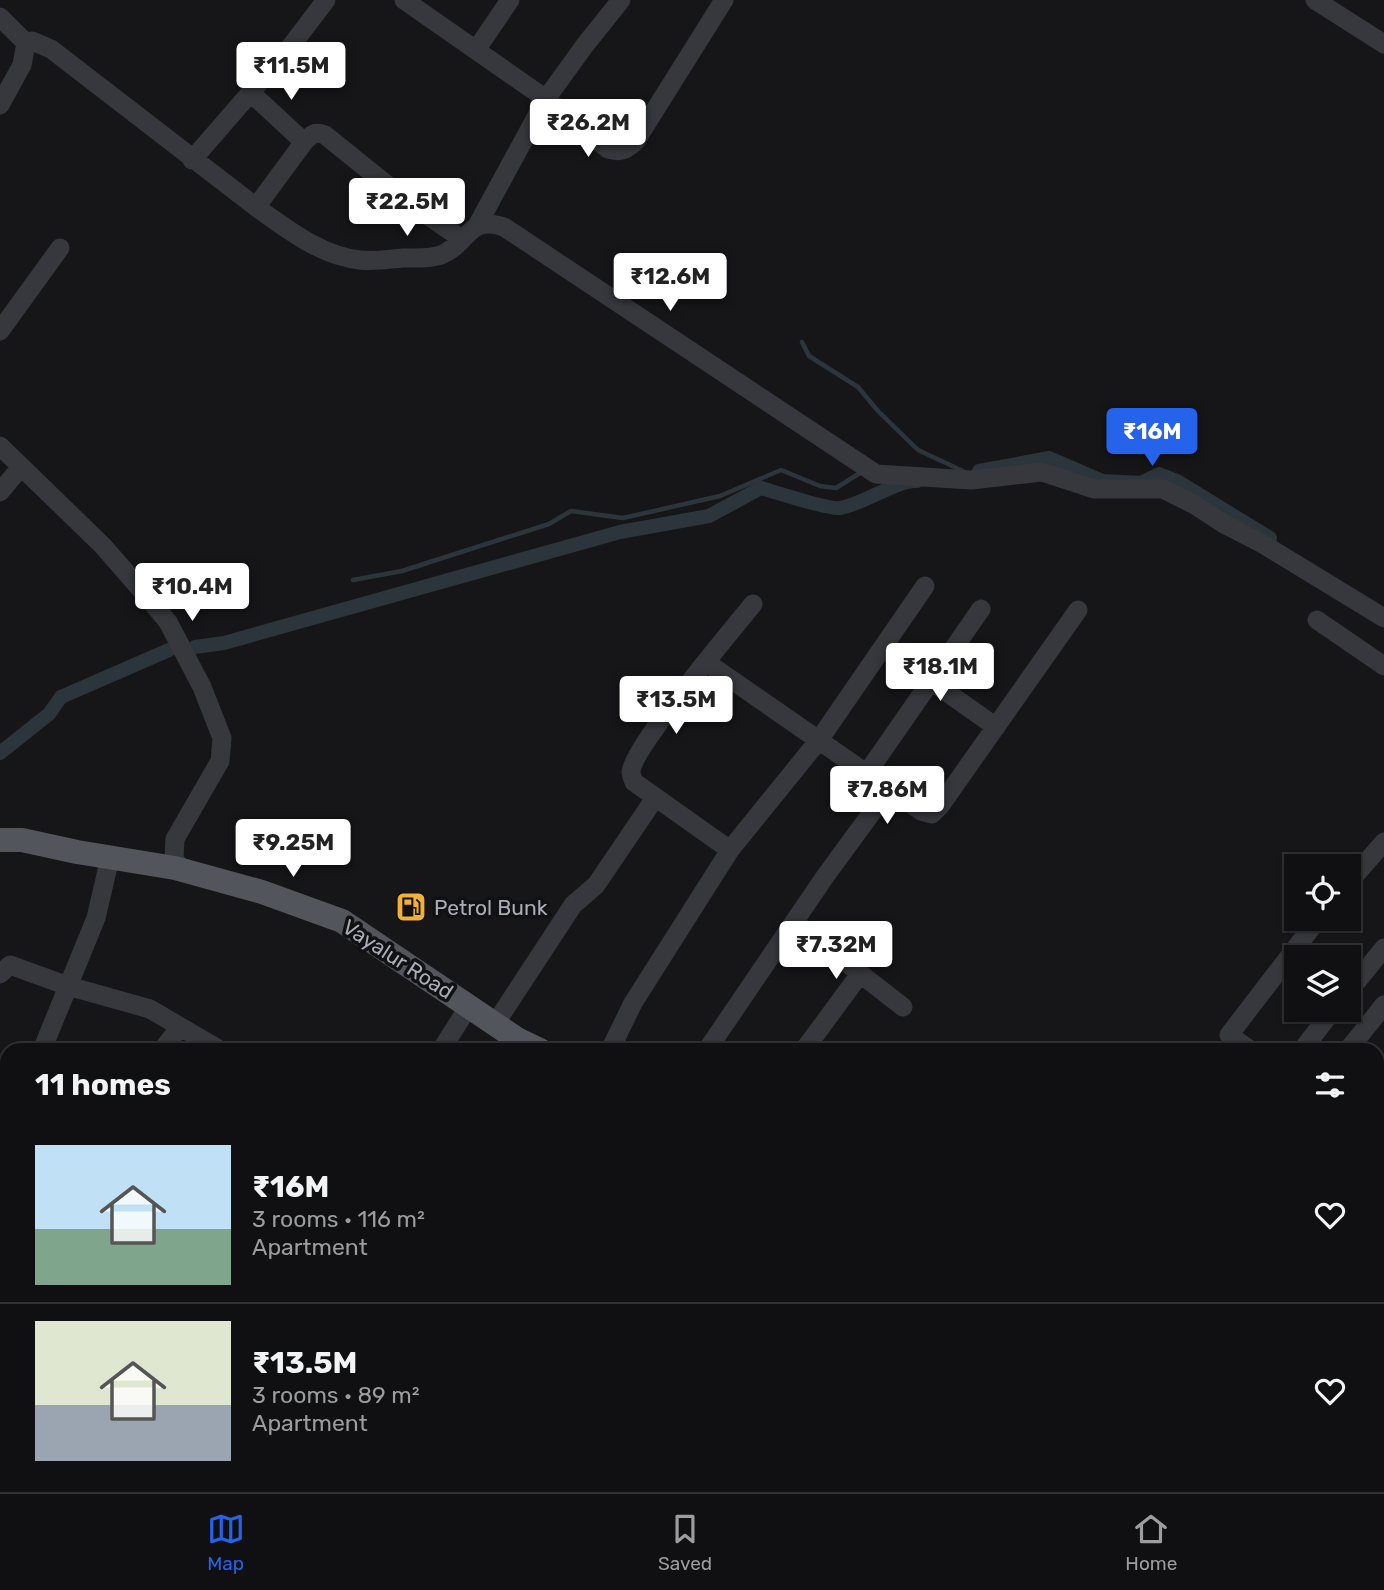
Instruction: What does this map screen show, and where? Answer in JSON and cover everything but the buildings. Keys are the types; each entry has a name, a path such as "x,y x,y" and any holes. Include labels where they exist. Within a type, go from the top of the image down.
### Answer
{"main road":[{"name":"Vayalur Road","path":"0,840 22,840 181,870 262,892 342,921 525,1043"}],"street":[{"path":"192,160 291,46 326,0"},
{"path":"404,0 546,99 608,149 618,152 626,150 635,142 724,0"},
{"path":"476,50 510,0"},
{"path":"26,43 32,41 51,49 192,160 256,207 316,246 338,256 362,260 437,257 451,250 478,224 546,99 621,0"},
{"path":"1315,0 1384,44"},
{"path":"0,17 26,43"},
{"path":"0,105 22,65 26,43"},
{"path":"250,92 304,142"},
{"path":"256,207 304,142 318,132 412,205 462,239"},
{"path":"478,224 492,223 504,227 876,474 971,480 1042,472 1094,489 1163,489 1271,549 1384,618"},
{"path":"0,331 60,248"},
{"path":"0,446 103,546 168,622 202,687 222,738 220,761 175,839 174,858 181,870"},
{"path":"0,492 21,467"},
{"path":"613,1043 633,1003 730,850 819,740 925,586"},
{"path":"730,850 634,782 631,772 637,757 706,662 753,604"},
{"path":"867,773 981,609"},
{"path":"706,662 921,811 932,814 1078,610"},
{"path":"1317,620 1384,666"},
{"path":"883,647 996,727"},
{"path":"712,1043 889,789"},
{"path":"495,1024 573,905 596,885 655,798"},
{"path":"1361,868 1384,842"},
{"path":"46,1043 96,918 110,858"},
{"path":"794,922 902,1007"},
{"path":"1240,1043 1229,1035 1309,931"},
{"path":"1361,976 1384,947"},
{"path":"0,974 10,965 68,986 150,1009 208,1043"},
{"path":"809,1043 860,974"},
{"path":"1354,1043 1384,1005"},
{"path":"445,1043 469,1006"},
{"path":"1307,1043 1324,1022"},
{"path":"167,1043 180,1027"}],"waterway":[{"path":"802,342 809,356 858,387 918,450 963,471"},
{"path":"979,471 1049,458 1102,481 1141,483 1159,474 1177,481 1270,538"},
{"path":"353,580 402,571 549,524 571,511 623,518 720,496 781,470 820,486 836,488 860,473"},
{"path":"195,647 224,643 620,532 709,516 761,488 814,504 840,508 900,484 917,481"},
{"path":"0,753 49,714 61,697 169,650"}],"place":[{"name":"Petrol Bunk","path":"411,907"}]}
